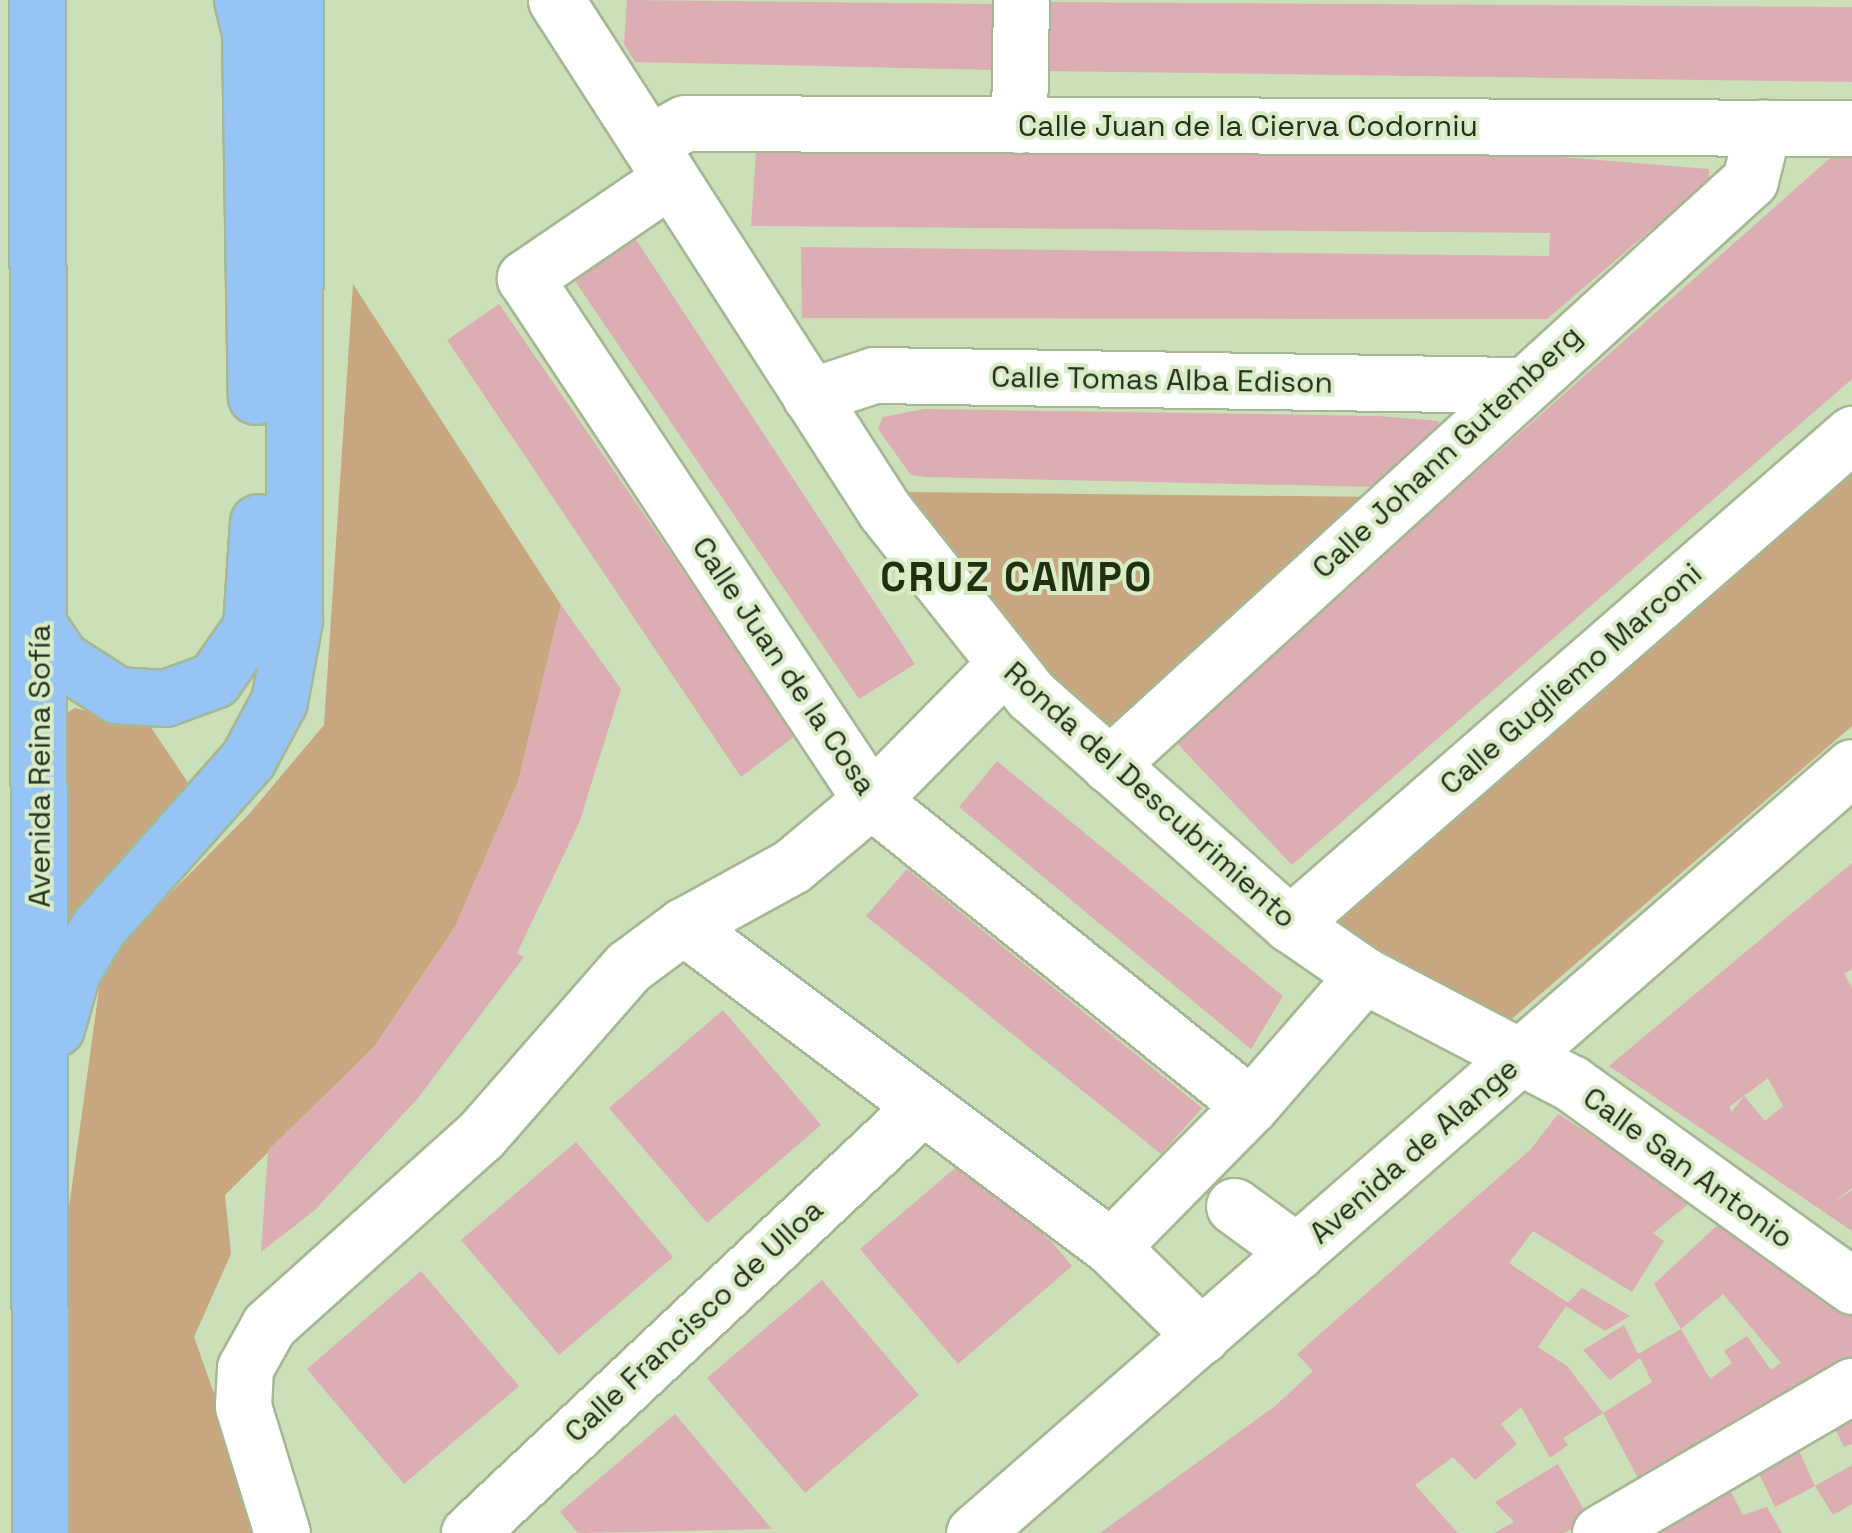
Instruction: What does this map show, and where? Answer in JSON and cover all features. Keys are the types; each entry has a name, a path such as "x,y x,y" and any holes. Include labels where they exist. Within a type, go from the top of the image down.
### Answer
{"highway":[{"name":"Avenida Reina Sofía","path":"37,0 40,1533"},
{"path":"40,626 86,680 116,695 165,698 214,680 251,627 259,558 250,33 242,0"},
{"path":"40,1114 72,972 98,928 248,759 279,700 294,620 295,0"}],"street":[{"name":"Ronda del Descubrimiento","path":"556,0 885,511 1004,665 1109,765 1290,924 1364,976 1519,1060"},
{"path":"1019,124 1020,0"},
{"name":"Calle Juan de la Cierva Codorniu","path":"526,278 659,161 685,123 1852,128"},
{"name":"Calle Johann Gutemberg","path":"1109,765 1518,386 1750,180 1763,128"},
{"name":"Calle Juan de la Cosa","path":"526,278 871,800 1251,1105"},
{"name":"Calle Tomas Alba Edison","path":"810,396 874,375 1518,386"},
{"name":"Calle Gugliemo Marconi","path":"1290,924 1852,434"},
{"path":"282,1533 243,1406 246,1368 269,1325 480,1136 628,966 683,926 792,866 871,800 1004,665"},
{"name":"Avenida de Alange","path":"974,1533 1852,767"},
{"path":"683,926 920,1109 1111,1247 1202,1336"},
{"path":"1111,1247 1251,1105 1364,976"},
{"name":"Calle San Antonio","path":"1519,1060 1571,1083 1852,1286"},
{"name":"Calle Francisco de Ulloa","path":"469,1533 920,1109"},
{"path":"1234,1206 1297,1252"},
{"path":"1600,1533 1852,1386"}],"shaded area":[{"path":"353,284 561,605 518,782 455,927 374,1047 225,1195 231,1254 194,1337 232,1444 252,1533 68,1533 67,1222 100,982 121,943 250,813 324,725"},
{"path":"1852,471 1852,726 1500,1029 1345,932 1338,920"},
{"path":"903,492 1377,497 1110,740 1025,657"},
{"path":"75,708 150,726 195,793 131,850 68,935 56,934 62,716"}],"building":[{"path":"627,0 992,4 995,70 635,62 624,44"},
{"path":"1044,2 1852,7 1852,82 1045,71"},
{"path":"1838,151 1852,152 1852,379 1292,865 1174,740"},
{"path":"756,152 1550,156 1709,169 1709,180 1547,319 802,318 801,247 1549,256 1550,233 751,226"},
{"path":"625,223 915,664 859,699 564,265"},
{"path":"499,304 796,735 741,777 447,340"},
{"path":"924,409 1378,416 1439,421 1436,438 1378,487 925,477 911,475 878,429 883,417"},
{"path":"561,605 621,689 579,823 517,953 524,957 418,1098 315,1210 261,1252 268,1150 374,1047 455,927 518,782"},
{"path":"997,761 1283,996 1251,1049 959,807"},
{"path":"1852,863 1852,969 1844,974 1852,988 1852,1188 1832,1203 1852,1190 1852,1231 1609,1066","holes":["1768,1078 1783,1106 1765,1121 1744,1096 1732,1112 1729,1107"]},
{"path":"907,869 1202,1108 1161,1154 866,916"},
{"path":"723,1010 821,1125 707,1223 609,1108"},
{"path":"1558,1114 1693,1200 1653,1233 1664,1241 1632,1292 1533,1231 1509,1263 1568,1303 1582,1288 1630,1316 1605,1331 1566,1306 1538,1347 1567,1366 1603,1413 1563,1438 1568,1445 1550,1458 1521,1407 1501,1424 1517,1444 1475,1480 1453,1457 1415,1485 1458,1533 1100,1533 1275,1406 1313,1371 1297,1354 1531,1149"},
{"path":"576,1142 673,1257 559,1355 461,1240"},
{"path":"975,1151 1072,1266 958,1364 860,1249"},
{"path":"1723,1220 1852,1310 1852,1363 1643,1487 1603,1413 1652,1382 1640,1358 1610,1380 1583,1350 1624,1325 1638,1354 1681,1329 1654,1284","holes":["1723,1294 1781,1363 1771,1370 1747,1336 1724,1351 1732,1363 1710,1379 1681,1329"]},
{"path":"421,1271 519,1386 404,1484 307,1369"},
{"path":"822,1280 919,1395 805,1493 707,1378"},
{"path":"1852,1406 1852,1444 1844,1447 1830,1418"},
{"path":"675,1414 772,1529 578,1533 560,1512"},
{"path":"1794,1440 1815,1486 1775,1507 1753,1461"},
{"path":"1558,1464 1589,1519 1564,1533 1494,1533 1514,1522 1495,1502"},
{"path":"1852,1465 1852,1504 1833,1515 1815,1486"},
{"path":"1723,1477 1743,1515 1767,1507 1782,1533 1625,1533"}],"district":[{"name":"CRUZ CAMPO","path":"1017,578"}]}
